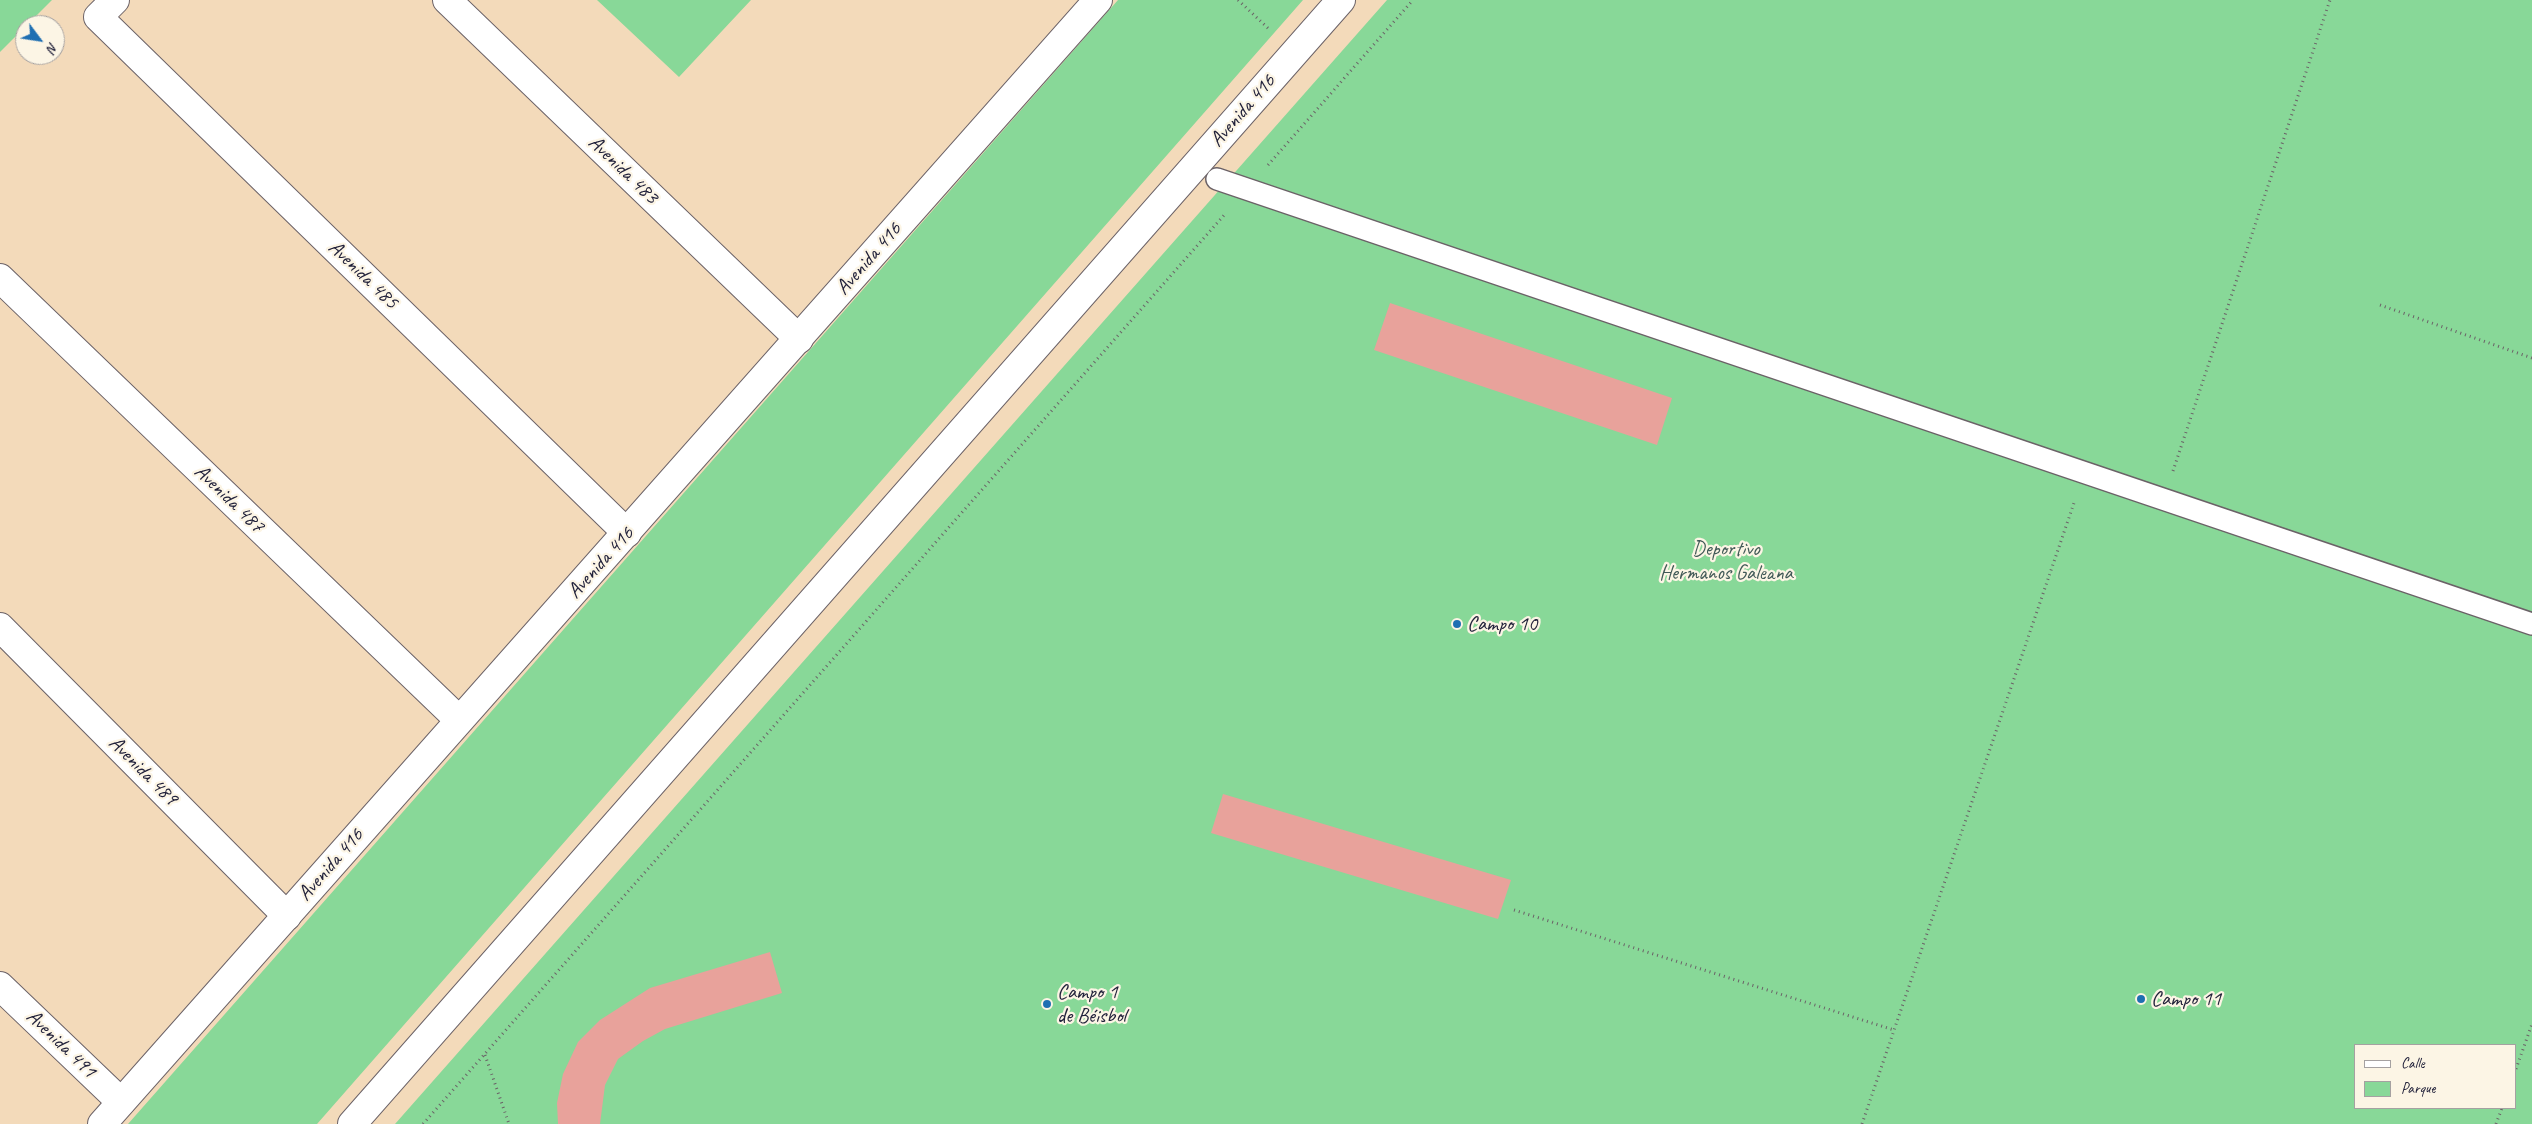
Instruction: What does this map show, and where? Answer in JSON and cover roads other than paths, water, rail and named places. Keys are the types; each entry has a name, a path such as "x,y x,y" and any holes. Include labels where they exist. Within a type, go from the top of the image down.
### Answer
{"street":[{"name":"Avenida 483","path":"447,0 799,339"},
{"name":"Avenida 416","path":"102,1124 1098,0"},
{"name":"Avenida 416","path":"352,1124 1341,0"},
{"name":"Avenida 485","path":"107,9 627,533"},
{"path":"1217,180 2532,624"},
{"name":"Avenida 487","path":"0,278 458,720"},
{"name":"Avenida 489","path":"0,626 286,916"},
{"name":"Avenida 491","path":"0,986 121,1102"}],"place":[{"name":"Campo 10","path":"1457,624"},
{"name":"Campo 11","path":"2141,999"},
{"name":"Campo 1 de Béisbol","path":"1047,1004"}],"park label":[{"name":"Deportivo Hermanos Galeana","path":"1726,561"}]}
